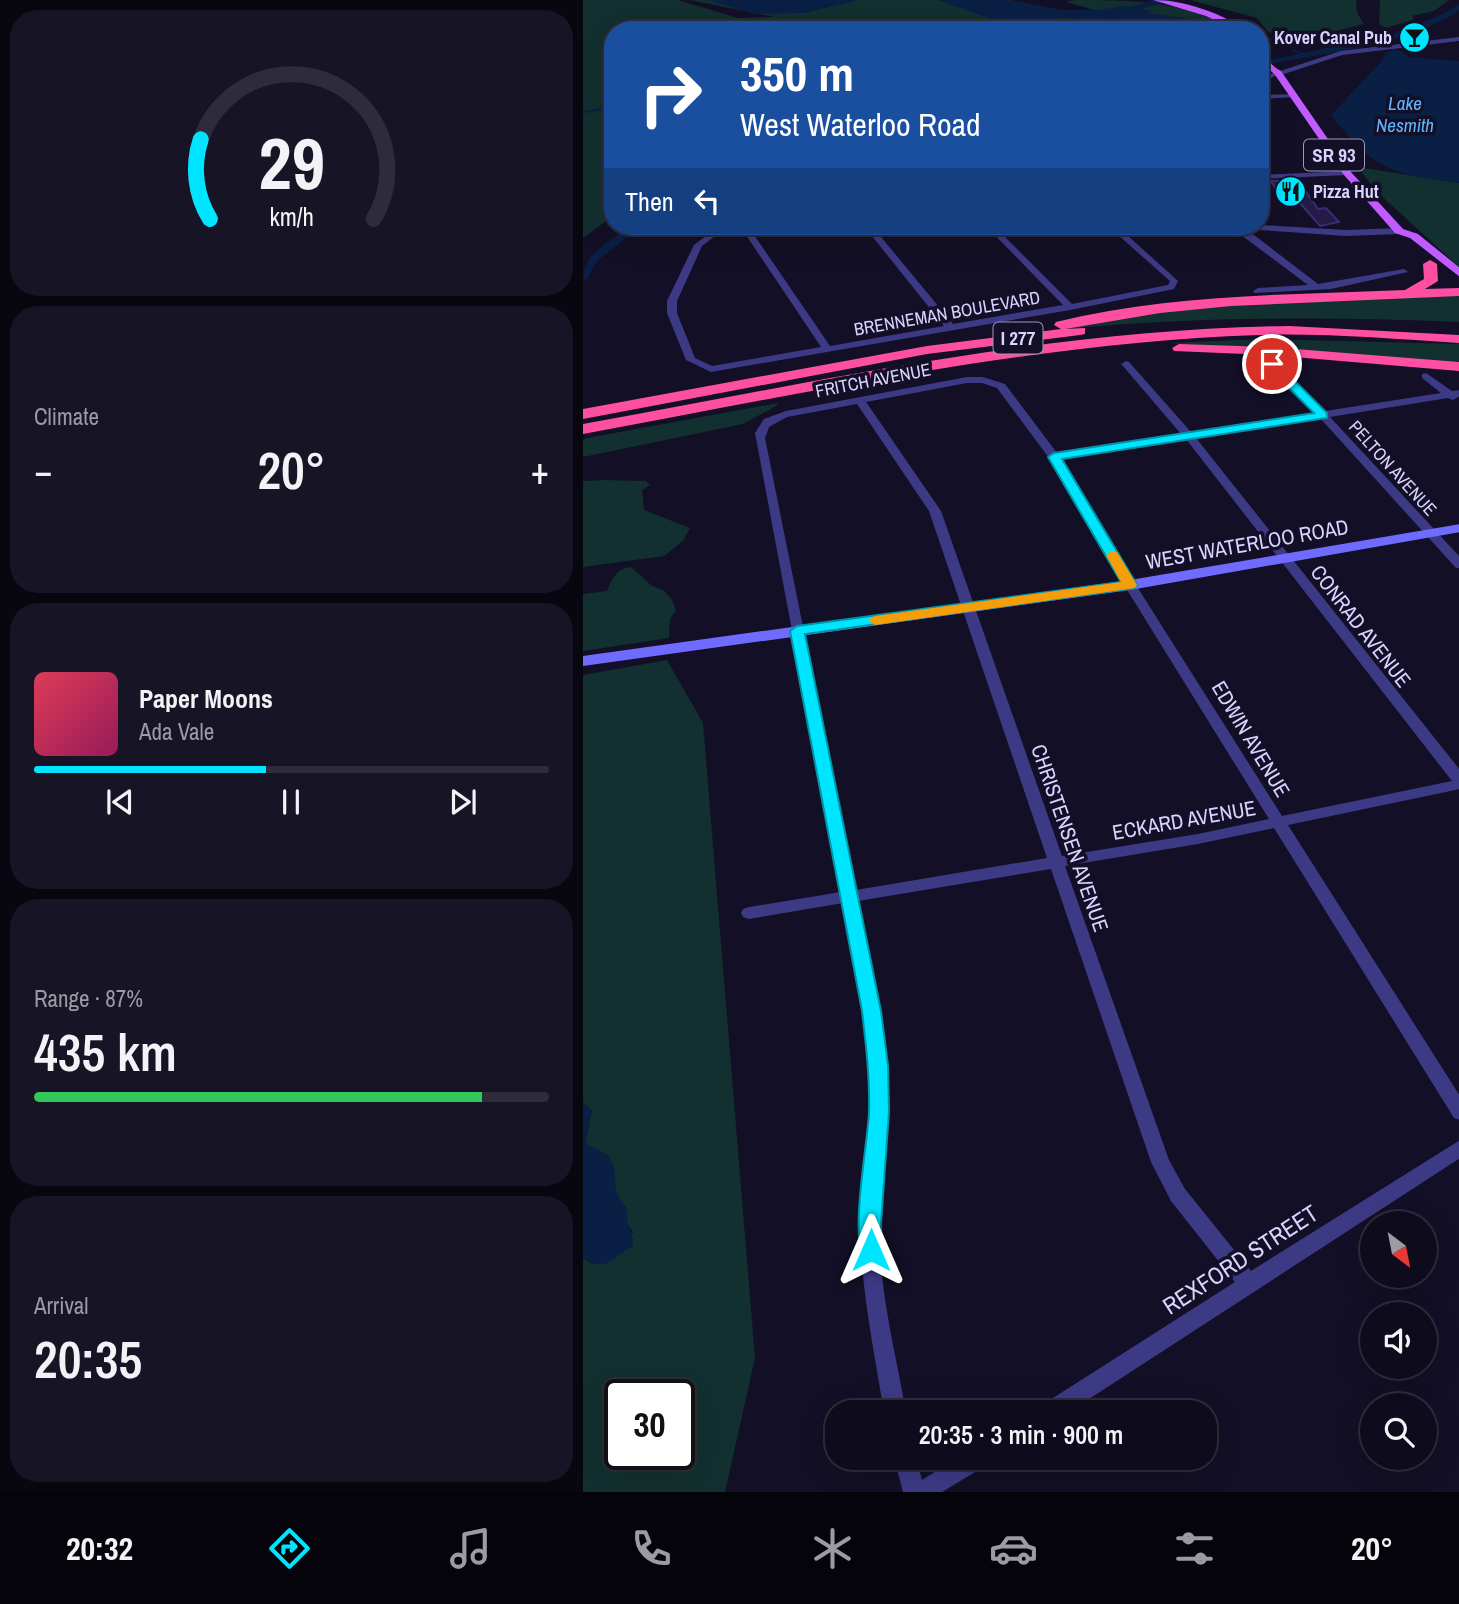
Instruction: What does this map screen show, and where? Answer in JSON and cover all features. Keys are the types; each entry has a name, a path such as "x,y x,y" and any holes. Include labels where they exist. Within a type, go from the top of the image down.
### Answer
{"highway":[{"path":"1403,294 1431,281 1429,264"},
{"path":"973,343 1160,309 1231,302 1459,292"},
{"name":"I 277","path":"583,414 973,343 1085,331 1224,322 1377,322 1459,327"},
{"name":"I 277","path":"583,429 973,360 1079,346 1234,331 1339,331 1459,339"},
{"path":"1079,346 1245,350 1459,367"}],"main road":[{"path":"1157,0 1175,3 1226,21"},
{"name":"SR 93","path":"1269,61 1347,173 1399,230 1414,236 1459,274"},
{"name":"SR 93","path":"1399,230 1397,236 1429,264 1446,277 1459,281"},
{"name":"WEST WATERLOO ROAD","path":"583,661 1130,585 1459,528"}],"street":[{"path":"1269,75 1275,69 1341,53 1459,39"},
{"path":"1269,95 1293,96"},
{"path":"1269,177 1347,173"},
{"path":"1269,228 1346,233 1399,230"},
{"name":"BRENNEMAN BOULEVARD","path":"712,235 699,245 676,292 671,310 691,360 705,368 728,367 828,350 1171,287 1174,281 1172,278 1122,235"},
{"path":"750,235 828,350"},
{"path":"875,235 951,328"},
{"path":"999,235 1070,307"},
{"path":"1247,235 1316,288"},
{"path":"1258,290 1316,288 1404,272"},
{"name":"CONRAD AVENUE","path":"1126,364 1189,436 1459,783"},
{"name":"PELTON AVENUE","path":"1272,364 1323,415 1459,565"},
{"path":"1426,376 1456,397"},
{"name":"FRITCH AVENUE","path":"797,631 760,438 764,424 780,415 973,379 989,381 1004,390"},
{"name":"EDWIN AVENUE","path":"1004,390 1054,457 1130,585 1459,1113"},
{"path":"1054,457 1456,397"},
{"name":"CHRISTENSEN AVENUE","path":"861,400 931,503 1160,1162 1178,1195 1249,1284"},
{"path":"797,631 872,1011 878,1065 879,1111 870,1224 872,1276 893,1400"},
{"name":"ECKARD AVENUE","path":"749,913 1279,824 1459,783"},
{"name":"REXFORD STREET","path":"1069,1400 1459,1148"},
{"path":"909,1470 914,1492"},
{"path":"922,1492 958,1470"}],"green space":[{"path":"583,0 678,0 738,18 775,17 689,0 1009,0 1062,10 1094,10 1066,2 1116,0 1176,7 1217,21 604,21 604,223 583,238"},
{"path":"1190,0 1356,0 1357,13 1364,24 1298,41 1269,32 1269,21 1259,21 1257,18"},
{"path":"1380,0 1449,0 1434,11 1412,16 1412,20 1386,28 1379,24"},
{"path":"1358,167 1459,183 1459,267 1376,191"},
{"path":"1459,295 1459,322 1261,319 1064,329 1161,312 1234,305"},
{"path":"1261,339 1459,344 1459,363 1168,343"},
{"path":"778,403 743,424 583,457 583,440 587,438"},
{"path":"583,481 646,481 650,485 642,490 644,510 690,528 683,541 664,556 583,567"},
{"path":"631,567 652,586 663,590 671,598 676,610 670,619 669,638 583,651 583,594 607,591 619,572"},
{"path":"667,660 703,723 755,1358 725,1492 583,1492 583,1258 593,1264 633,1233 625,1220 627,1208 617,1199 608,1156 585,1143 592,1111 583,1102 583,675"}],"water":[{"path":"709,0 859,0 804,13 754,14"},
{"path":"938,0 1009,0 1062,10 1098,10 1126,6 1152,11 1148,13 1204,21 1103,21 1062,18 1006,21 989,18"},
{"name":"Lake Nesmith","path":"1399,50 1409,57 1459,61 1459,183 1416,176 1386,166 1360,148 1331,115 1380,63 1386,52"},
{"path":"583,1102 592,1110 585,1143 607,1155 612,1163 617,1194 627,1208 633,1241 633,1246 605,1264 583,1258"}],"building":[{"path":"1298,180 1318,209 1326,208 1339,222 1320,226 1292,194 1279,194 1271,181"}],"waterway":[{"path":"1105,16 1167,0"},
{"path":"1269,62 1395,35 1444,17 1460,6"},
{"path":"1373,40 1394,50"},
{"path":"1293,51 1305,54"},
{"path":"583,112 604,109"},
{"path":"583,277 593,259 624,235"}],"slow traffic":[{"path":"875,620 1130,585 1112,555"}],"place":[{"name":"Kover Canal Pub","path":"1415,37"},
{"name":"Pizza Hut","path":"1290,191"}],"route":[{"path":"871,1250 870,1224 879,1111 878,1065 872,1011 797,631 1130,585 1054,457 1323,415 1272,364"}]}
